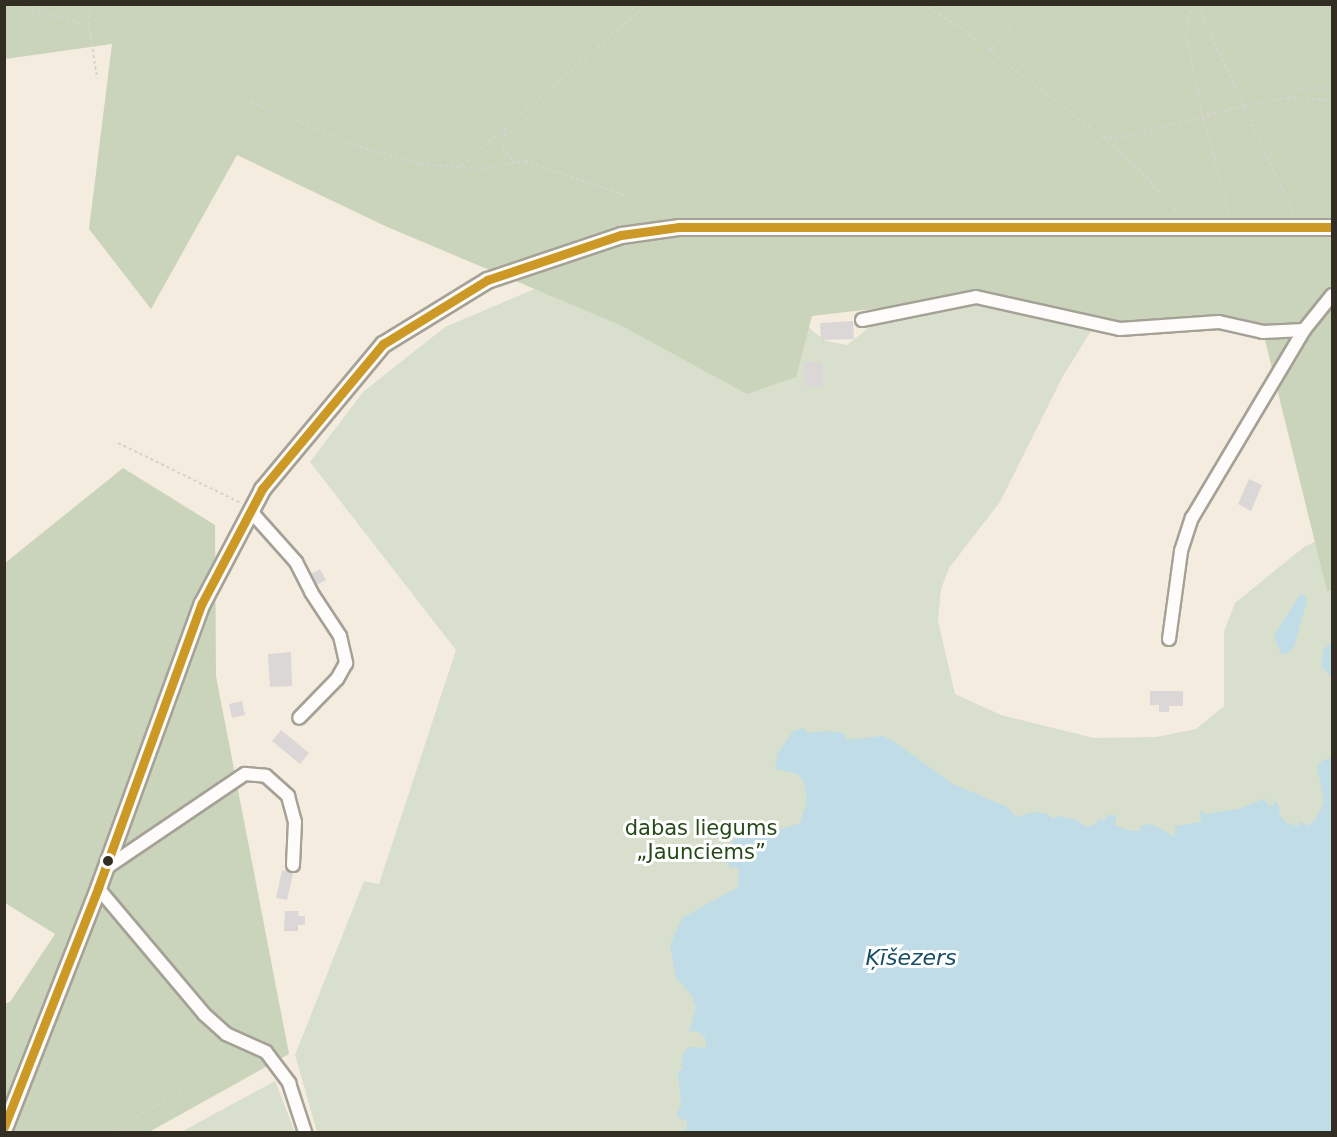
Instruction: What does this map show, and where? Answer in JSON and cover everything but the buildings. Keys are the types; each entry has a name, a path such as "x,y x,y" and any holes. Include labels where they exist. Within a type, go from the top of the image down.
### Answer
{"main road":[{"path":"4,1128 106,868 202,603 262,489 383,344 487,280 621,235 679,227 1332,227"}],"street":[{"path":"1169,639 1181,551 1192,518 1304,330 1332,295"},
{"path":"862,320 976,297 1120,329 1219,322 1263,332 1304,330"},
{"path":"252,509 255,516 296,561 311,591 340,636 346,663 337,679 299,718"},
{"path":"106,868 246,774 266,776 288,796 295,822 293,865"},
{"path":"98,888 204,1014 226,1034 266,1052 289,1083 305,1132"}],"path":[{"path":"24,4 32,10 89,25"},
{"path":"90,4 89,25 97,78"},
{"path":"457,169 648,4"},
{"path":"924,4 1103,137 1146,177 1193,227"},
{"path":"1192,4 1186,34 1203,117 1231,227"},
{"path":"1197,4 1298,227"},
{"path":"990,51 1012,23"},
{"path":"1288,99 1300,88 1332,88"},
{"path":"1103,137 1120,138 1244,106 1288,99 1332,100"},
{"path":"251,102 360,147 421,164 457,169 482,169 525,161 655,206 679,227"},
{"path":"506,127 502,147 514,162"},
{"path":"118,443 252,509"},
{"path":"111,1132 182,1091"}],"green space":[{"path":"4,5 1332,5 1332,590 1327,591 1263,332 1219,322 1120,329 976,297 812,316 796,377 747,394 620,325 385,226 237,155 151,309 89,229 112,44 5,59"},
{"name":"dabas liegums „Jaunciems”","path":"591,265 762,283 826,341 847,345 890,311 947,297 1096,323 1063,376 1000,502 949,568 941,589 938,621 955,694 1001,715 1094,738 1156,737 1196,729 1224,706 1224,632 1235,603 1304,547 1332,533 1332,1132 317,1132 295,1055 364,881 379,884 456,650 310,462 363,392 445,327"},
{"path":"123,468 215,525 216,676 289,1054 149,1132 5,1132 4,1004 10,1002 55,934 5,903 5,563"},
{"path":"275,1081 295,1132 181,1132"}],"water":[{"path":"1303,594 1307,600 1294,647 1290,652 1281,654 1274,636 1300,595"},
{"path":"1332,641 1332,673 1330,676 1321,665 1324,649"},
{"name":"Ķīšezers","path":"804,728 808,733 828,731 843,733 846,735 846,740 883,736 953,784 1007,807 1016,817 1033,812 1043,813 1052,819 1059,816 1076,820 1087,827 1097,823 1098,819 1104,820 1108,815 1116,815 1115,825 1127,830 1139,831 1140,826 1152,824 1175,837 1175,826 1201,822 1200,809 1204,814 1239,809 1266,798 1265,802 1270,806 1274,805 1274,801 1278,803 1280,815 1286,822 1298,827 1300,821 1308,826 1315,820 1324,802 1317,766 1323,760 1332,758 1332,1132 676,1132 687,1129 687,1121 679,1118 677,1114 681,1104 678,1072 683,1068 681,1064 684,1052 688,1047 705,1048 706,1043 705,1037 696,1031 689,1032 696,1008 691,994 676,978 670,945 682,918 738,887 739,870 734,866 731,869 722,855 744,828 770,827 779,830 800,823 807,801 805,784 798,774 775,769 778,753 793,731"}],"transit line":[{"path":"4,1127 98,888 202,603 262,489 383,344 487,280 621,235 679,227 1332,227"}]}
